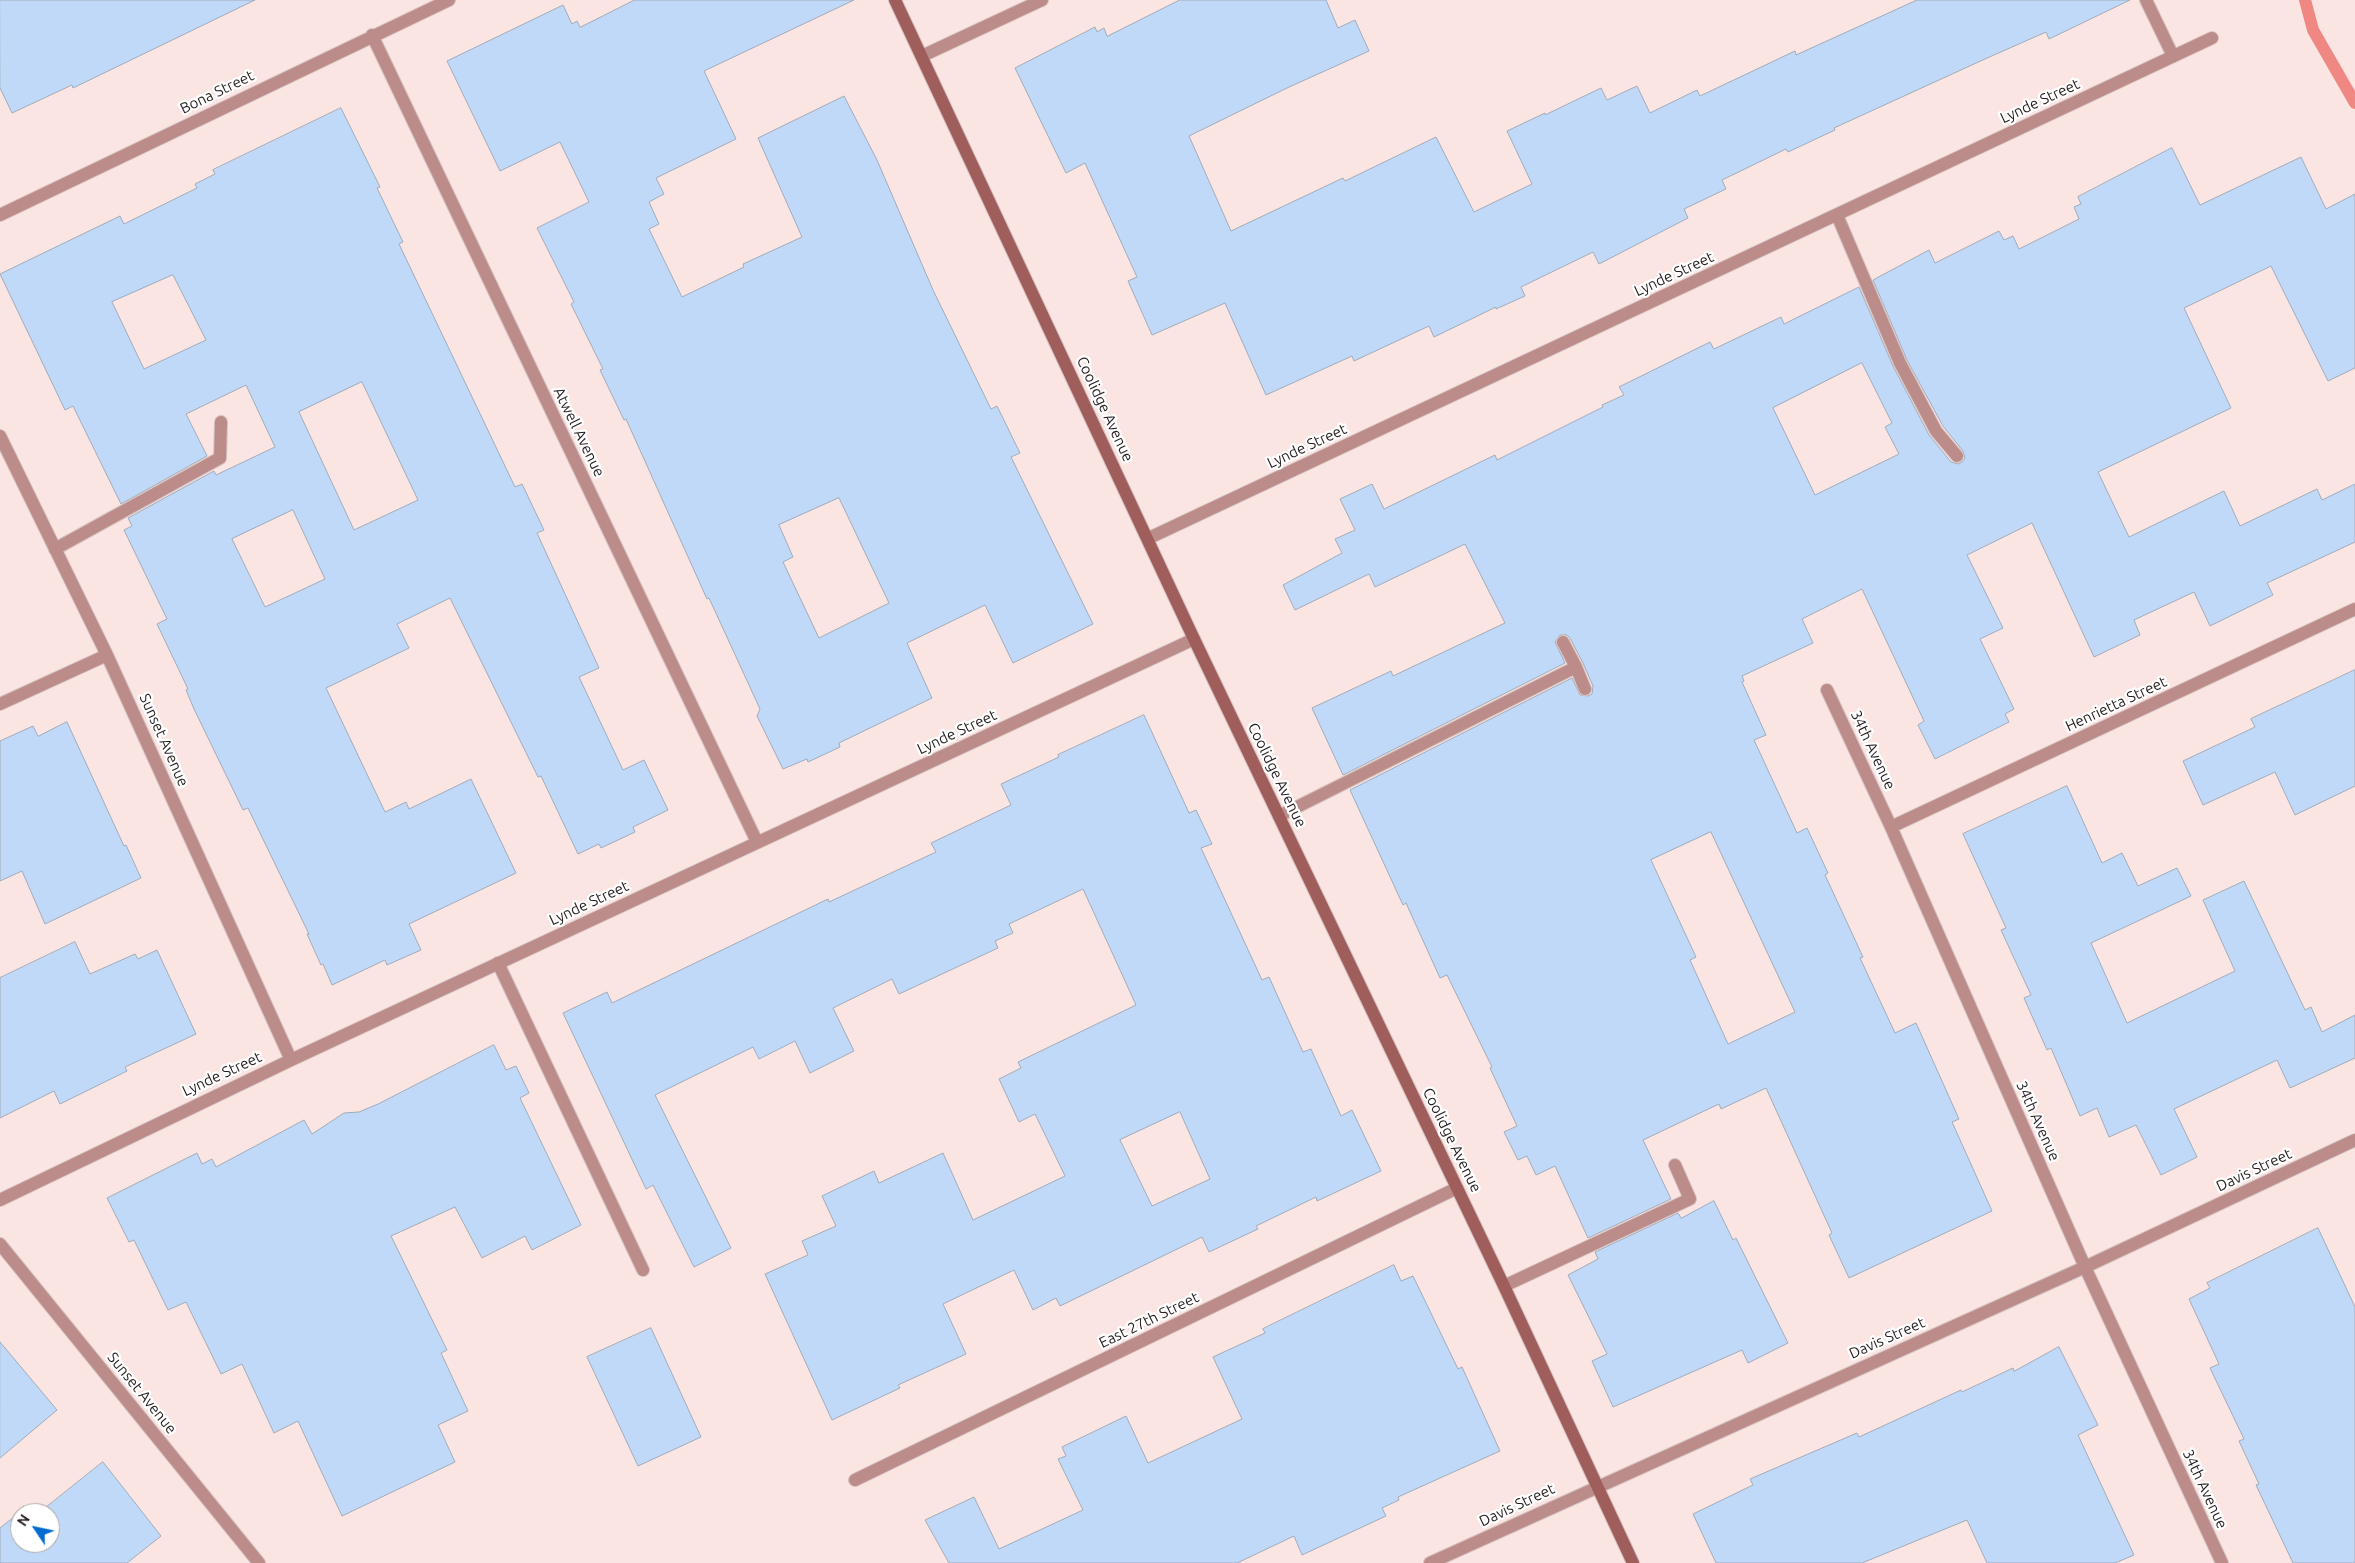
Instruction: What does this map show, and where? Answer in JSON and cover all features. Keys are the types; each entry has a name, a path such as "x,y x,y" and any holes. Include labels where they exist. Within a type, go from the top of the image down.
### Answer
{"street":[{"name":"Bona Street","path":"0,215 372,35 449,0"},
{"name":"Coolidge Avenue","path":"895,0 1149,538 1194,639 1504,1286 1633,1563"},
{"path":"922,56 1042,0"},
{"path":"2146,0 2173,56"},
{"name":"Atwell Avenue","path":"372,35 757,842"},
{"name":"Lynde Street","path":"1149,538 2212,38"},
{"path":"1838,215 1900,363 1936,431 1958,456"},
{"path":"55,548 220,458 221,422"},
{"name":"Sunset Avenue","path":"0,436 107,655 292,1060"},
{"name":"Henrietta Street","path":"1891,827 2355,609"},
{"name":"Lynde Street","path":"0,1200 498,963 1194,639"},
{"path":"1563,642 1585,689"},
{"path":"0,704 107,655"},
{"path":"1279,816 1576,667"},
{"name":"34th Avenue","path":"1827,690 1891,827 2084,1267 2222,1563"},
{"path":"498,963 643,1270"},
{"name":"Davis Street","path":"1430,1563 2084,1267 2355,1140"},
{"path":"1504,1286 1690,1198 1675,1165"},
{"name":"East 27th Street","path":"855,1480 1457,1188"},
{"name":"Sunset Avenue","path":"0,1244 252,1561"}],"building":[{"path":"0,0 255,0 73,88 72,85 12,113 0,88"},
{"path":"635,0 854,0 704,71 736,139 656,178 664,194 649,202 659,224 649,229 682,297 744,267 743,264 802,237 758,138 844,96 877,160 933,290 991,409 997,406 1020,453 1011,457 1093,624 1013,663 985,605 907,643 932,698 839,743 840,747 808,762 807,759 783,769 757,716 760,709 709,598 707,599 626,419 624,420 600,370 603,369 571,304 574,302 537,228 589,202 560,142 500,171 447,61 563,5 572,24 577,21 580,27","holes":["839,498 889,603 819,638 783,562 793,557 779,525"]},
{"path":"1180,0 1326,0 1338,28 1355,20 1369,51 1287,88 1189,136 1231,231 1343,178 1345,181 1436,137 1474,212 1532,184 1507,131 1601,88 1607,100 1637,86 1650,113 1697,90 1700,96 1795,51 1796,55 1917,0 2130,0 2049,39 2046,32 1834,128 1835,130 1788,152 1786,149 1722,180 1726,189 1684,209 1688,218 1599,264 1593,252 1521,287 1525,296 1496,309 1496,307 1434,337 1429,326 1354,361 1352,356 1266,395 1225,303 1152,335 1128,281 1137,277 1085,163 1066,173 1015,68 1095,27 1097,32 1104,28 1107,36"},
{"path":"341,108 380,187 377,188 403,242 399,244 515,487 522,484 544,530 537,533 599,668 579,677 623,770 644,760 668,810 633,827 635,832 601,848 599,844 578,854 541,776 538,777 450,598 397,624 409,648 326,688 385,812 406,802 409,809 471,779 516,873 409,924 421,950 387,965 385,960 332,985 248,808 243,810 194,709 186,690 188,689 157,624 167,619 124,530 132,526 128,518 214,471 216,475 275,447 246,385 186,414 207,456 121,504 73,406 65,410 0,274 120,216 124,224 197,188 195,184 215,174 213,170","holes":["173,275 206,340 144,369 112,302","362,382 418,500 354,530 299,412","293,510 325,579 265,607 232,539"]},
{"path":"2172,148 2200,205 2301,157 2326,209 2355,194 2355,368 2328,381 2271,266 2184,308 2231,408 2098,472 2129,537 2224,491 2240,526 2317,489 2322,500 2355,484 2355,542 2267,583 2273,595 2210,626 2194,592 2134,620 2140,635 2094,657 2032,523 1967,555 2003,628 1980,639 2014,709 2005,714 2009,722 1935,759 1918,725 1924,721 1862,589 1802,619 1813,643 1742,676 1744,681 1742,682 1766,735 1754,740 1797,833 1807,828 1828,873 1825,875 1863,957 1860,958 1895,1033 1916,1023 1959,1119 1952,1122 1992,1211 1849,1278 1829,1235 1832,1233 1766,1088 1721,1109 1719,1104 1643,1140 1671,1199 1588,1238 1555,1166 1536,1175 1527,1156 1518,1160 1504,1132 1517,1126 1490,1068 1492,1067 1447,975 1440,978 1406,903 1403,905 1350,790 1572,678 1580,695 1588,696 1592,694 1593,686 1583,663 1570,638 1567,635 1560,635 1555,642 1565,663 1343,775 1312,708 1391,671 1393,676 1505,623 1465,544 1375,587 1369,574 1295,610 1283,585 1342,553 1335,539 1355,530 1340,499 1372,484 1384,509 1495,455 1497,460 1603,407 1602,405 1624,395 1619,387 1710,342 1714,349 1781,317 1784,324 1859,287 1893,366 1929,435 1951,462 1958,464 1965,458 1963,451 1943,426 1907,360 1873,280 1929,250 1935,263 1999,231 2004,240 2013,236 2019,249 2079,219 2074,207 2081,204 2078,197","holes":["1862,363 1892,423 1885,427 1899,454 1815,495 1773,408","1711,832 1795,1012 1728,1044 1690,960 1696,957 1651,860"]},
{"path":"2355,670 2355,786 2295,815 2275,772 2203,805 2183,761 2255,727 2251,719"},
{"path":"1144,715 1189,813 1196,810 1212,844 1201,848 1262,980 1269,977 1303,1052 1311,1049 1341,1116 1352,1110 1381,1171 1317,1201 1316,1197 1256,1226 1258,1229 1209,1252 1202,1237 1060,1306 1056,1298 1033,1310 1014,1270 943,1304 966,1354 898,1385 900,1388 832,1420 765,1274 808,1255 802,1241 836,1226 822,1196 874,1171 879,1183 943,1153 973,1220 1065,1176 1035,1114 1019,1122 999,1079 1021,1068 1018,1062 1136,1005 1083,889 1009,924 1013,933 995,941 998,948 899,994 892,979 833,1008 854,1051 810,1073 795,1041 759,1059 753,1047 655,1095 731,1248 694,1267 653,1185 646,1189 563,1013 607,992 612,1003 828,899 829,902 936,852 931,843 1011,805 1001,784 1059,757 1058,755","holes":["1180,1112 1210,1179 1152,1206 1120,1140"]},
{"path":"67,722 124,846 126,845 141,878 45,924 22,871 0,881 0,741 33,726 38,736"},
{"path":"2067,786 2102,863 2122,853 2138,886 2177,868 2191,896 2091,943 2127,1023 2235,971 2203,900 2244,881 2305,1010 2311,1007 2322,1032 2355,1015 2355,1058 2290,1088 2277,1060 2174,1109 2197,1157 2161,1175 2136,1125 2109,1137 2097,1108 2080,1116 2051,1048 2047,1050 2024,998 2031,995 2001,930 2006,928 1963,834"},
{"path":"75,942 90,974 135,954 138,959 157,950 196,1034 125,1067 127,1071 60,1104 54,1091 0,1118 0,978"},
{"path":"494,1045 506,1070 516,1066 529,1093 520,1098 581,1225 532,1250 525,1236 482,1258 455,1207 391,1236 447,1350 441,1353 468,1411 438,1425 455,1462 342,1516 298,1421 274,1433 242,1364 221,1374 186,1302 168,1310 134,1240 129,1242 107,1198 197,1153 202,1164 212,1159 216,1167 304,1120 312,1134 344,1113 359,1112 378,1104"},
{"path":"1714,1201 1733,1240 1736,1238 1788,1343 1748,1363 1742,1350 1613,1407 1592,1361 1607,1354 1568,1275 1598,1259 1595,1252 1678,1213 1681,1218"},
{"path":"2318,1228 2355,1307 2355,1563 2293,1563 2256,1485 2259,1484 2239,1441 2244,1439 2210,1368 2219,1364 2189,1299 2210,1288 2207,1283"},
{"path":"1394,1265 1401,1281 1413,1276 1458,1369 1462,1367 1500,1451 1398,1497 1399,1500 1382,1508 1386,1516 1302,1555 1294,1536 1237,1563 949,1563 925,1520 974,1497 999,1549 1083,1510 1058,1459 1066,1456 1062,1447 1126,1416 1148,1463 1242,1419 1213,1357 1265,1333 1263,1329"},
{"path":"651,1328 701,1437 638,1466 587,1357"},
{"path":"0,1342 57,1410 0,1458"},
{"path":"2059,1347 2098,1425 2078,1435 2134,1555 2115,1563 1987,1563 1967,1520 1862,1563 1716,1563 1693,1514 1753,1485 1750,1479 1857,1433 1859,1437 2013,1368 2014,1371"},
{"path":"103,1462 161,1536 127,1563 0,1563 0,1528 10,1520 10,1553 60,1553 60,1503 52,1503"}],"waterway":[{"path":"2305,0 2313,30 2355,103"}]}
